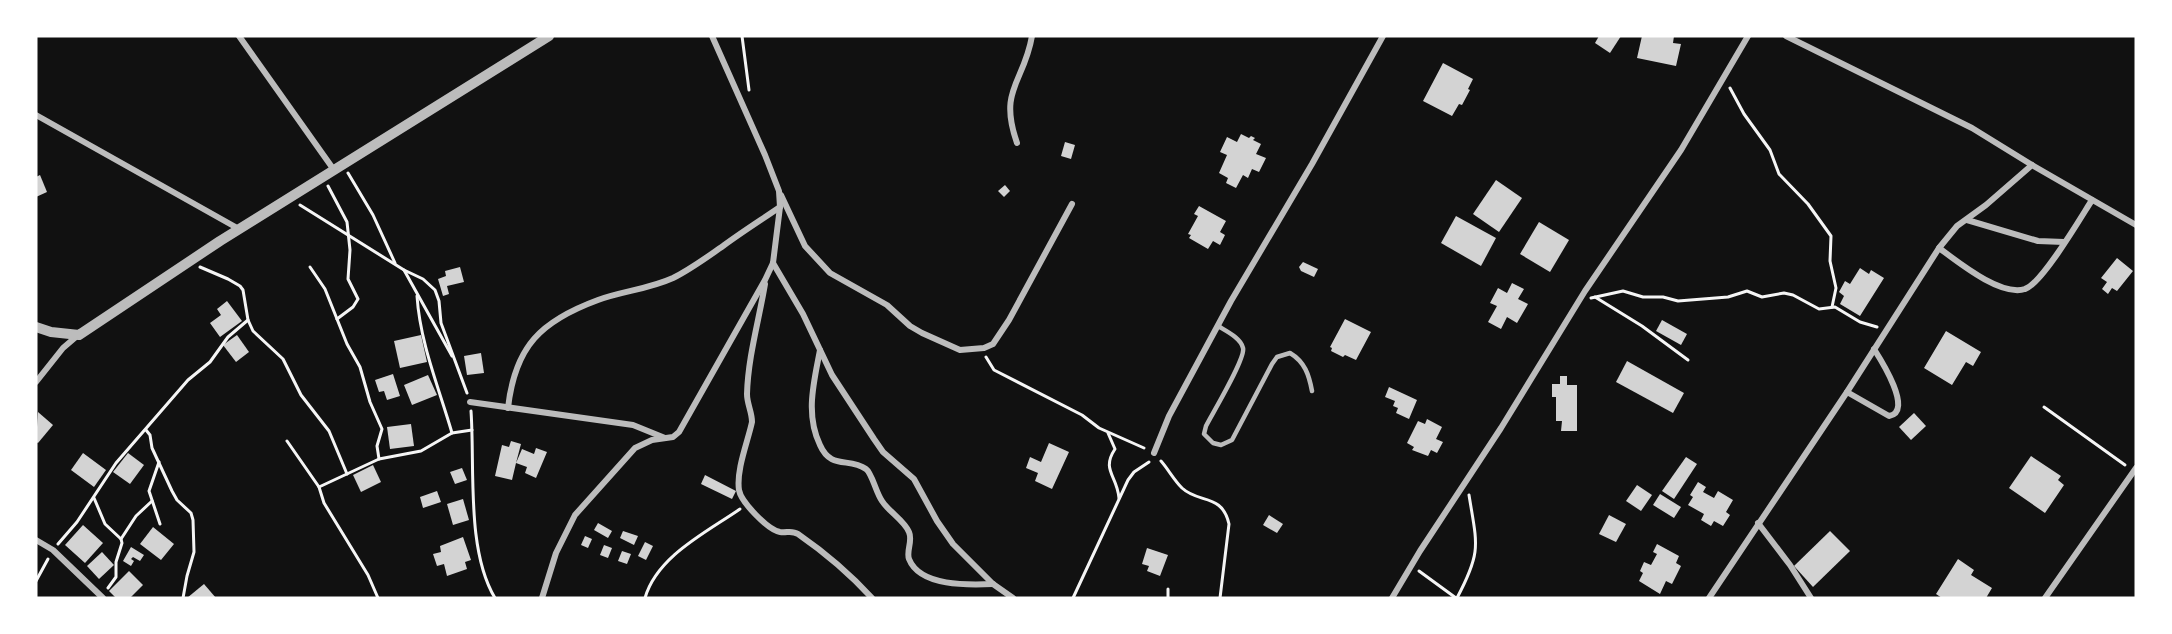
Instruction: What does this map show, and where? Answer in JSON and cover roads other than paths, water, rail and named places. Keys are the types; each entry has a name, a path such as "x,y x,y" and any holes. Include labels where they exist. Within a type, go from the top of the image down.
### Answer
{"street":[{"path":"239,36 339,168"},
{"path":"36,382 58,353 79,335 239,229 549,36"},
{"path":"712,36 797,234 805,246 830,273 887,305 910,326 922,333 960,350 983,349 993,344 1009,320 1072,204"},
{"path":"1017,143 1011,125 1010,96 1029,52 1032,36"},
{"path":"1154,453 1172,410 1240,285 1312,164 1383,36"},
{"path":"1392,598 1578,302 1681,150 1748,36"},
{"path":"1786,36 1972,128 2136,225"},
{"path":"36,115 239,229"},
{"path":"1709,598 1847,392 1939,249 1957,226 2032,165"},
{"path":"542,598 556,553 575,515 635,448 644,442 674,437 684,425 708,377 765,280 772,263 780,207 779,191"},
{"path":"1939,249 1980,277 2008,290 2017,291 2033,285 2092,200"},
{"path":"508,408 517,364 525,348 542,330 599,300 649,287 674,277 701,262 780,207"},
{"path":"1967,220 2038,241 2064,243"},
{"path":"772,263 802,314 832,375 883,452 915,479 937,521 953,544 993,584 1013,598"},
{"path":"765,280 747,393 752,422 739,492 747,505 773,528 779,532 796,533 839,566 872,598"},
{"path":"36,327 51,332 79,335"},
{"path":"1847,392 1890,416 1898,411 1899,404 1895,390 1874,349"},
{"path":"820,350 811,412 819,445 826,457 866,469 882,502 909,532 908,556 911,563 921,572 949,584 993,584"},
{"path":"470,402 633,425 665,438"},
{"path":"2045,598 2135,470"},
{"path":"1758,523 1790,565 1811,598"},
{"path":"36,540 53,550 101,597"}],"lane":[{"path":"1218,326 1237,340 1243,347 1243,353 1234,375 1206,426 1204,434 1213,443 1225,445 1232,440 1277,357 1290,353 1303,364 1312,391"}]}
